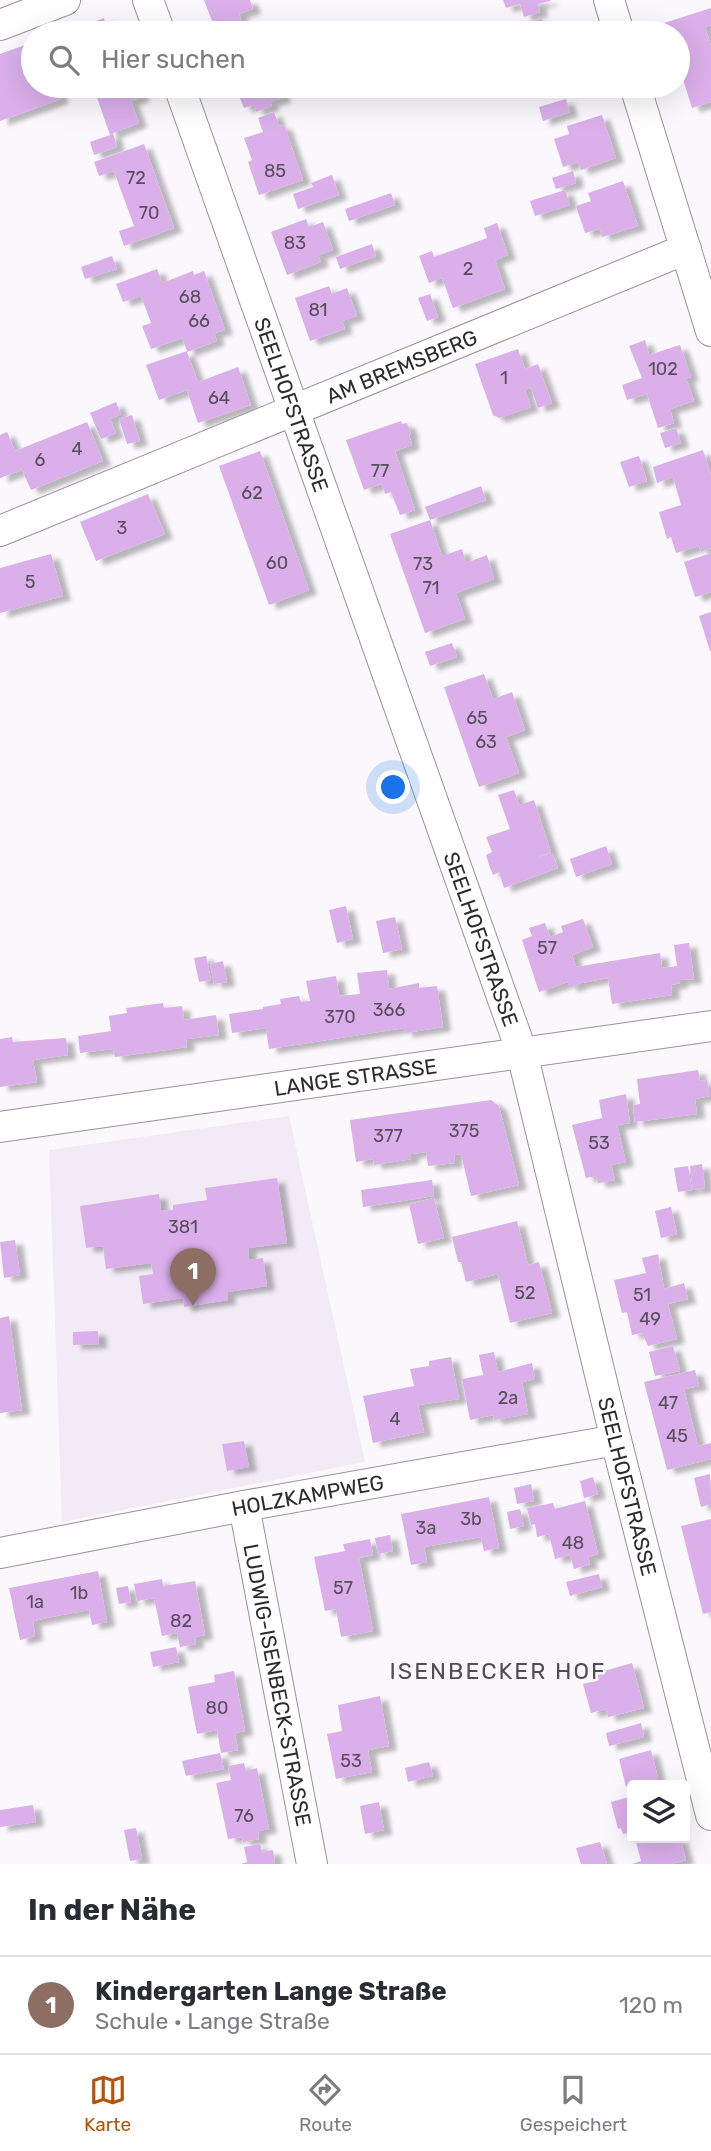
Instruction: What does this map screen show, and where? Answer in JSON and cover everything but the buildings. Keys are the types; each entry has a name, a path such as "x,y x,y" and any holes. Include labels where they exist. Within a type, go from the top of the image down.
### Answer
{"street":[{"path":"0,25 65,0"},
{"path":"148,0 156,21"},
{"path":"609,0 615,21"},
{"name":"SEELHOFSTRASSE","path":"183,98 522,1053 711,1815"},
{"path":"639,98 711,331"},
{"name":"AM BREMSBERG","path":"0,531 685,249"},
{"name":"LANGE STRASSE","path":"0,1127 711,1026"},
{"name":"HOLZKAMPWEG","path":"0,1553 244,1506 616,1440"},
{"name":"LUDWIG-ISENBECK-STRASSE","path":"244,1506 312,1864"}],"shaded area":[{"path":"289,1116 365,1462 62,1522 49,1150"}],"place":[{"name":"Kindergarten Lange Straße","path":"193,1306"}],"district":[{"name":"ISENBECKER HOF","path":"498,1671"}]}
